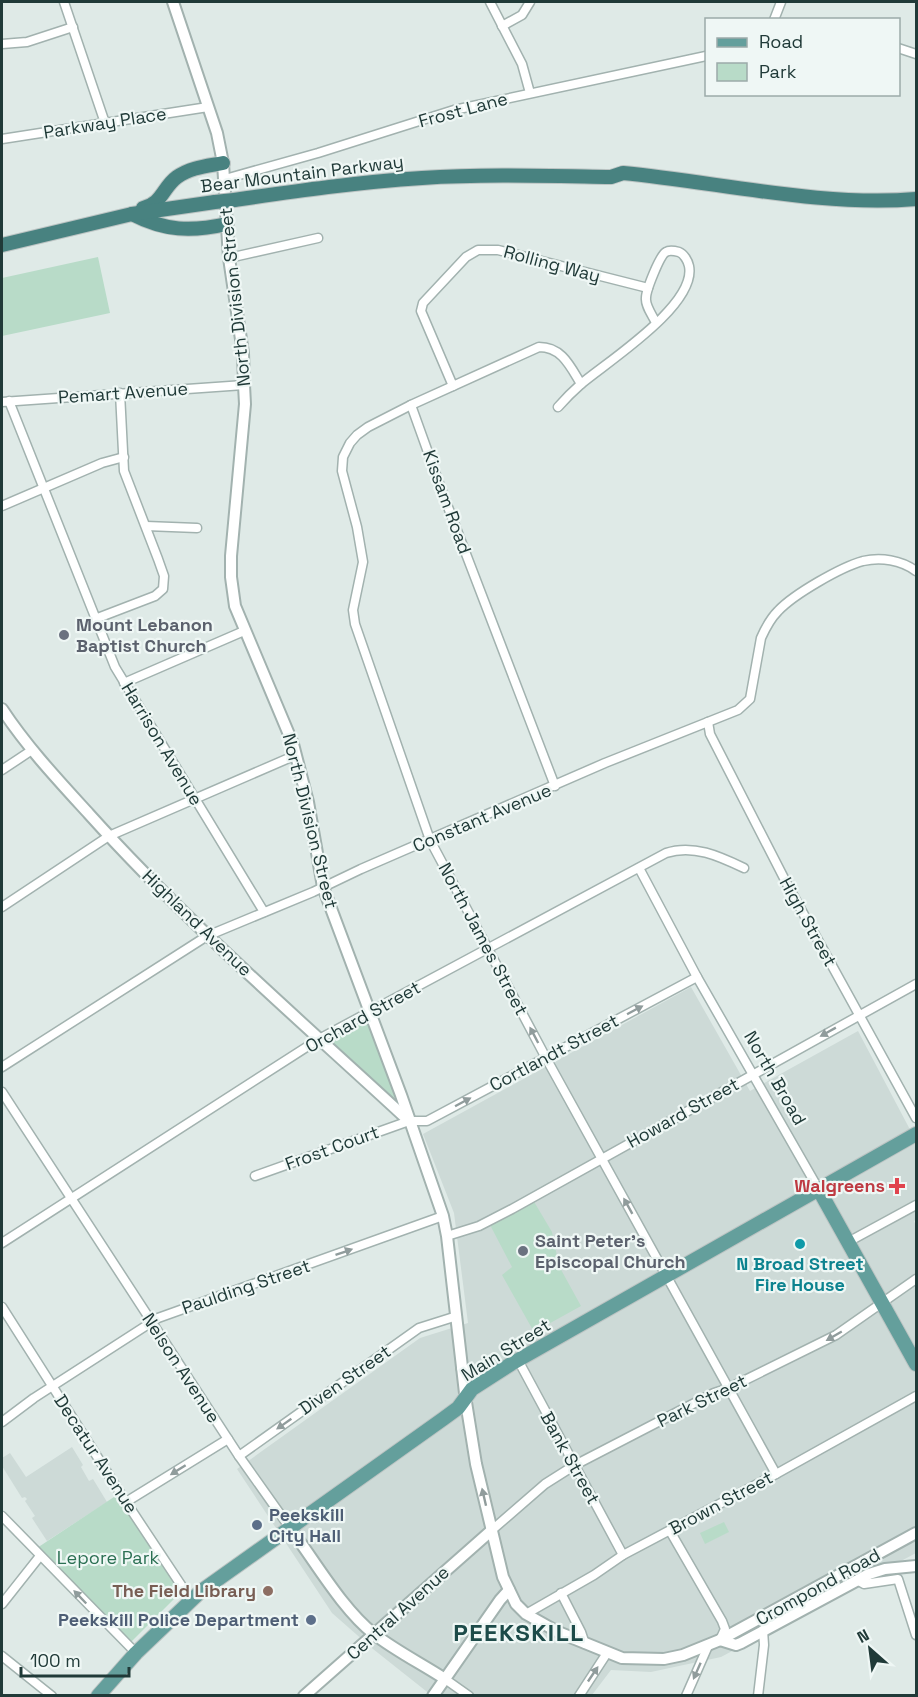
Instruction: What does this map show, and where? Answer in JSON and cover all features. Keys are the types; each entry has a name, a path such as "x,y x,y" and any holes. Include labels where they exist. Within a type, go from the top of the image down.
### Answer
{"highway":[{"path":"223,163 188,171 174,180 156,203 150,207 137,209 132,214 149,223 178,229 227,224"},
{"name":"Bear Mountain Parkway","path":"2,245 132,214 360,184 425,178 610,177 623,173 833,198 884,201 916,199"},
{"name":"Bear Mountain Parkway","path":"610,177 622,182 812,205 916,208"},
{"path":"168,186 171,200 194,206"},
{"path":"170,209 172,221 178,229"}],"main road":[{"name":"Main Street","path":"98,1695 136,1653 191,1600 458,1408 472,1389 518,1360 916,1134"},
{"name":"North Broad","path":"819,1190 916,1364"}],"street":[{"path":"64,2 105,123"},
{"name":"North Division Street","path":"173,2 217,133 223,163 229,258 243,353 245,404 231,578 235,606 296,755 308,802 323,887 443,1216 457,1316 465,1398 476,1464 503,1577 516,1604 526,1614"},
{"path":"490,2 522,64 530,93"},
{"path":"502,26 522,15 530,2"},
{"path":"775,18 781,2"},
{"path":"2,44 27,42 73,27"},
{"path":"900,49 916,54"},
{"name":"Frost Lane","path":"225,179 318,153 454,110 705,56"},
{"name":"Parkway Place","path":"2,139 208,107"},
{"path":"229,258 318,238"},
{"name":"Rolling Way","path":"453,386 421,311 423,303 466,257 478,250 498,250 648,288"},
{"path":"558,407 580,384 606,366 656,323 679,299 684,291 689,265 684,255 671,250 662,255 645,298 656,323"},
{"path":"411,405 539,347 554,349 561,354 580,384"},
{"name":"Pemart Avenue","path":"5,402 244,386"},
{"path":"95,619 155,596 163,589 164,579 124,471 120,393"},
{"name":"Harrison Avenue","path":"5,402 43,488 115,667 264,912"},
{"name":"Kissam Road","path":"411,405 555,786"},
{"name":"North James Street","path":"411,405 357,435 346,450 342,471 357,527 363,562 353,610 355,624 430,840 546,1058 776,1474"},
{"path":"2,506 102,463 124,458"},
{"path":"146,526 197,528"},
{"name":"Constant Avenue","path":"2,1066 207,936 605,763 738,710 750,699 761,638 765,629 777,611 787,603 851,565 864,561 895,561 906,564 916,571"},
{"path":"124,683 244,631"},
{"name":"Highland Avenue","path":"2,709 32,750 109,837 207,936 409,1121"},
{"name":"High Street","path":"708,722 710,734 787,884 916,1118"},
{"path":"2,770 32,750"},
{"path":"2,907 109,837 296,755"},
{"name":"Orchard Street","path":"2,1243 319,1039 666,853 687,848 744,868"},
{"name":"North Broad","path":"639,868 697,977 819,1190"},
{"name":"Cortlandt Street","path":"409,1121 427,1121 697,977"},
{"name":"Howard Street","path":"447,1236 479,1226 916,984"},
{"name":"Nelson Avenue","path":"2,1092 239,1456 346,1605 374,1635 445,1679"},
{"name":"Frost Court","path":"255,1176 409,1121"},
{"path":"848,1242 916,1205"},
{"name":"Paulding Street","path":"2,1422 151,1322 443,1216"},
{"name":"Park Street","path":"492,1530 544,1484 714,1393 729,1388 836,1335 916,1279"},
{"name":"Decatur Avenue","path":"2,1307 191,1600"},
{"name":"Diven Street","path":"239,1456 418,1328 457,1316"},
{"name":"Bank Street","path":"518,1360 622,1555"},
{"path":"462,1368 487,1380"},
{"name":"Brown Street","path":"526,1614 594,1575 622,1555 776,1474 916,1396"},
{"path":"126,1502 228,1439"},
{"path":"2,1516 136,1653"},
{"name":"Central Avenue","path":"304,1695 492,1530"},
{"path":"670,1531 722,1621 724,1629 720,1640 736,1645 869,1574 885,1569 916,1566"},
{"name":"Crompond Road","path":"526,1614 558,1632 622,1658 663,1659 683,1655 720,1640 916,1533"},
{"path":"2,1604 40,1556"},
{"path":"857,1580 864,1584 898,1579 916,1635"},
{"path":"434,1695 509,1590"},
{"path":"561,1593 585,1644"},
{"path":"758,1695 764,1645 763,1630"},
{"path":"686,1695 708,1646"},
{"path":"579,1695 607,1653"},
{"path":"2,1656 52,1695"},
{"path":"445,1679 469,1695"}],"shaded area":[{"path":"691,987 750,1091 858,1031 916,1141 916,1220 914,1221 916,1226 916,1553 721,1657 651,1672 611,1670 592,1695 431,1695 332,1613 237,1469 420,1338 468,1323 454,1213 423,1134"},
{"path":"72,1447 89,1481 93,1479 107,1502 47,1541 32,1518 35,1516 25,1501 27,1499 22,1498 2,1466 2,1458 10,1453 26,1477"}],"green space":[{"path":"98,257 110,313 2,336 2,278"},
{"path":"363,1023 369,1025 397,1100 394,1101 332,1043 334,1039"},
{"path":"533,1200 552,1232 559,1266 581,1306 534,1332 502,1275 512,1267 488,1221"},
{"name":"Lepore Park","path":"120,1493 184,1589 128,1645 34,1550"},
{"path":"724,1522 729,1532 705,1544 700,1533"}],"place":[{"name":"Mount Lebanon Baptist Church","path":"64,635"},
{"name":"Walgreens","path":"897,1186"},
{"name":"N Broad Street Fire House","path":"800,1244"},
{"name":"Saint Peter's Episcopal Church","path":"523,1251"},
{"name":"Peekskill City Hall","path":"257,1525"},
{"name":"The Field Library","path":"268,1591"},
{"name":"Peekskill Police Department","path":"311,1620"}],"district":[{"name":"PEEKSKILL","path":"519,1633"}]}
